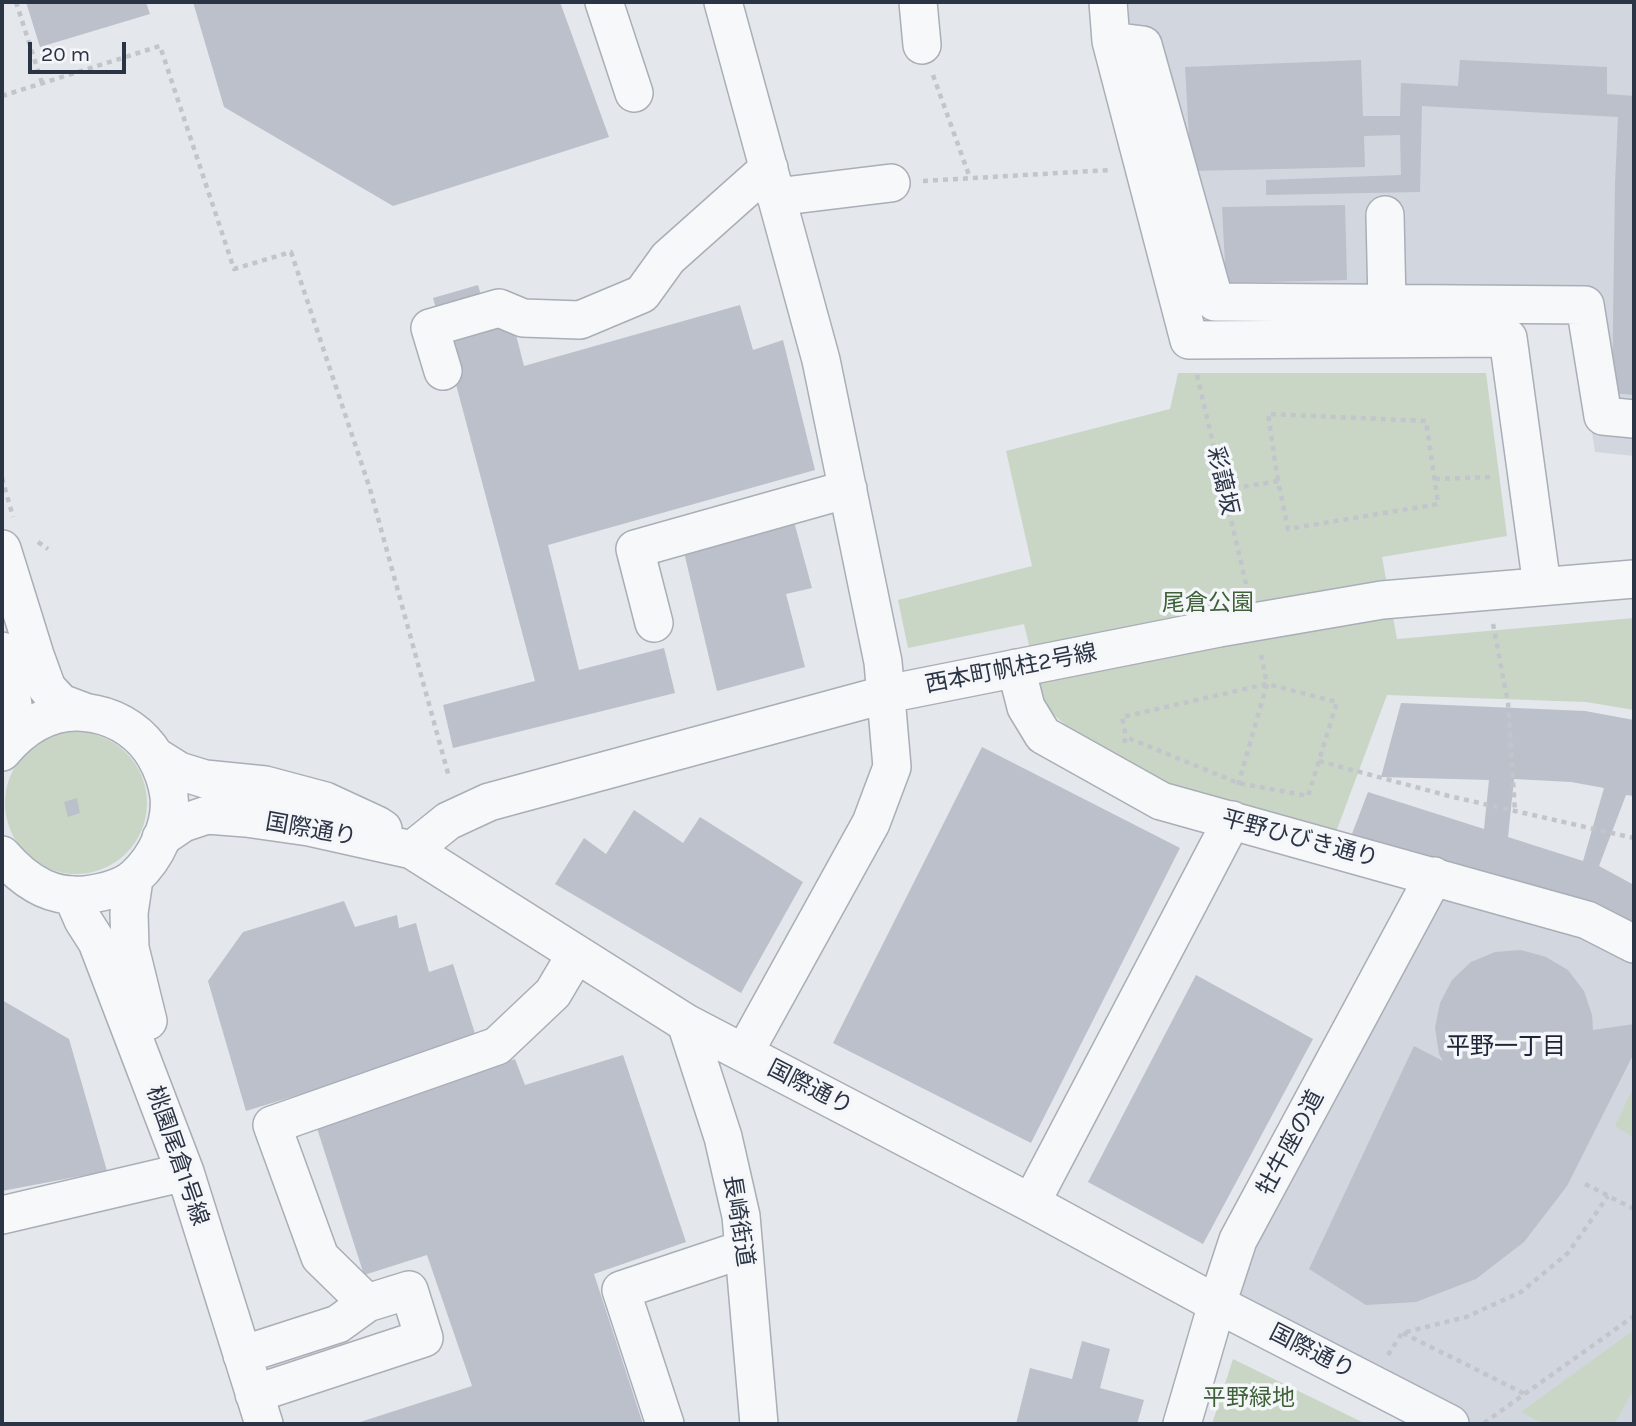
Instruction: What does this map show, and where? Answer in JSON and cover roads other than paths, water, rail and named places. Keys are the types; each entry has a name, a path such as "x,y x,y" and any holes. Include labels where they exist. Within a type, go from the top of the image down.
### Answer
{"street":[{"path":"604,2 634,93"},
{"path":"723,2 821,360 883,662 892,767 871,823 744,1053"},
{"path":"918,2 922,45"},
{"path":"1108,2 1111,41 1189,340 1508,338 1542,586"},
{"path":"1111,41 1143,45 1215,302 1585,305 1603,416 1634,419"},
{"path":"443,371 430,328 499,308 523,318 580,320 642,294 667,258 773,183 891,183"},
{"path":"1385,215 1387,303"},
{"path":"654,623 635,549 848,489"},
{"path":"2,549 47,688 61,703 108,717 129,728 149,746 155,756 163,770 169,797 167,825 156,851 134,878 119,886 96,894 72,895 46,890 8,868"},
{"name":"西本町帆柱2号線","path":"412,850 448,821 489,802 887,694 1382,600 1634,579"},
{"path":"2,651 15,713 8,744"},
{"name":"平野ひびき通り","path":"1016,668 1026,707 1043,735 1161,801 1587,920 1634,944"},
{"path":"8,744 36,722 60,713 85,712"},
{"path":"155,756 179,771 205,779 265,785 326,801 377,825 412,850"},
{"name":"国際通り","path":"162,838 183,823 207,815 309,827 412,850 686,1023 1450,1424"},
{"path":"1031,1203 1232,820"},
{"name":"牡牛座の道","path":"1182,1424 1238,1240 1434,876"},
{"path":"2,1215 185,1172 130,948 129,913 134,878"},
{"name":"桃園尾倉1号線","path":"72,895 97,942 185,1172 259,1409"},
{"path":"368,1303 320,1257 272,1125 497,1046 553,993 576,954"},
{"name":"長崎街道","path":"686,1023 723,1137 741,1216 759,1424"},
{"path":"665,1424 621,1290 744,1249"},
{"path":"242,1355 338,1324 368,1303 409,1290 424,1338 259,1409"}],"district":[{"name":"平野一丁目","path":"1506,1047"}],"park label":[{"name":"尾倉公園","path":"1208,603"},
{"name":"平野緑地","path":"1249,1398"}]}
